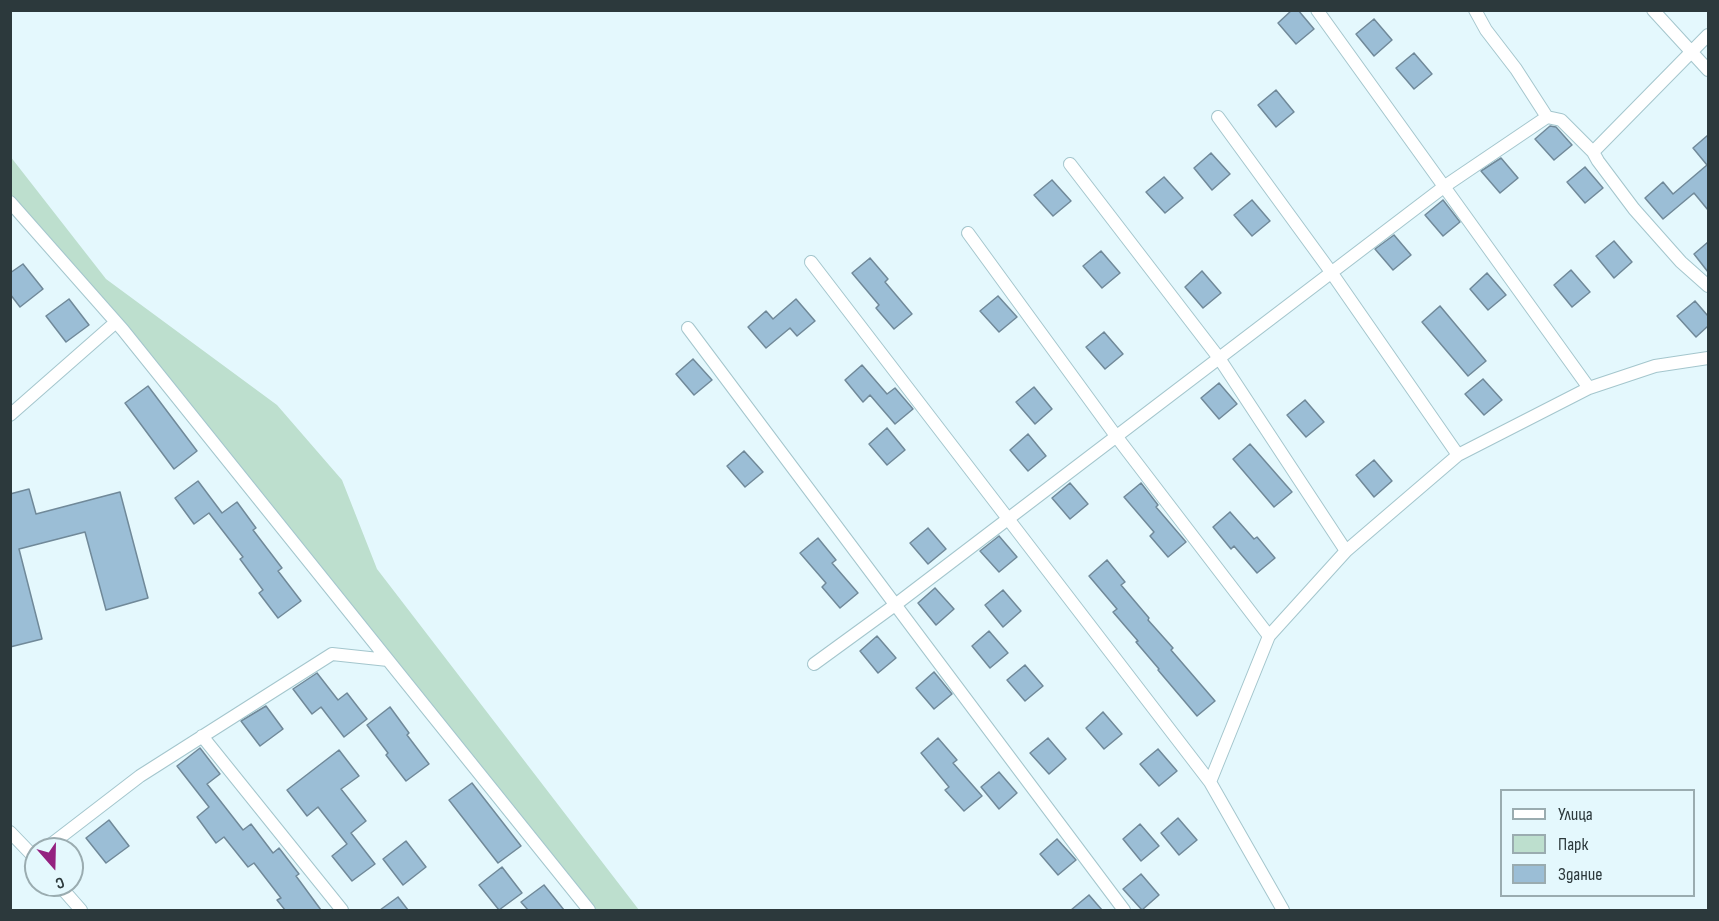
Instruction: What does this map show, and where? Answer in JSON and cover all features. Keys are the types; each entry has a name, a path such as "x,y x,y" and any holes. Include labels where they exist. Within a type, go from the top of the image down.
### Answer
{"street":[{"path":"1317,10 1589,387"},
{"path":"1474,10 1547,117 1561,120 1593,152 1634,209 1681,262 1708,286"},
{"path":"1653,10 1708,70"},
{"path":"1593,152 1708,35"},
{"path":"1218,117 1331,272 1458,455"},
{"path":"814,664 1445,186 1547,117"},
{"path":"1070,164 1219,358 1346,551"},
{"path":"10,202 116,322 589,910"},
{"path":"968,233 1116,436 1269,636"},
{"path":"811,262 1210,782 1283,910"},
{"path":"10,415 116,322"},
{"path":"688,328 1124,910"},
{"path":"1210,782 1269,636 1346,551 1458,455 1589,387 1655,366 1708,358"},
{"path":"61,837 140,776 332,654 388,660"},
{"path":"201,736 342,910"},
{"path":"10,832 24,845"},
{"path":"69,897 81,910"}],"green space":[{"path":"10,156 106,279 277,405 342,480 377,569 639,910 591,910 11,197"}],"building":[{"path":"1292,10 1298,10 1314,29 1296,44 1278,23"},
{"path":"1374,19 1392,40 1374,56 1356,34"},
{"path":"1414,53 1432,74 1414,89 1396,68"},
{"path":"1276,90 1294,112 1276,127 1258,105"},
{"path":"1550,126 1556,127 1572,145 1554,160 1535,139"},
{"path":"1708,135 1708,210 1694,193 1663,219 1645,198 1663,182 1673,194 1707,165 1693,148"},
{"path":"1211,153 1230,174 1212,190 1194,168"},
{"path":"1501,158 1518,178 1500,193 1481,171"},
{"path":"1585,167 1603,188 1585,203 1567,182"},
{"path":"1164,177 1183,198 1165,213 1146,192"},
{"path":"1052,180 1071,201 1053,216 1034,195"},
{"path":"1252,200 1270,221 1252,236 1234,215"},
{"path":"1443,200 1460,222 1443,236 1425,215"},
{"path":"1394,235 1411,255 1393,270 1375,249"},
{"path":"1614,241 1632,262 1614,278 1596,256"},
{"path":"1708,242 1708,272 1694,254"},
{"path":"1101,251 1120,273 1102,288 1083,266"},
{"path":"870,258 888,279 885,282 912,314 894,329 876,308 879,305 852,273"},
{"path":"23,264 43,289 20,307 10,294 10,273"},
{"path":"1571,270 1590,292 1572,307 1554,285"},
{"path":"1202,271 1221,293 1203,308 1185,287"},
{"path":"1487,273 1506,295 1488,310 1470,289"},
{"path":"998,296 1017,317 999,332 980,311"},
{"path":"69,299 89,325 66,342 46,316"},
{"path":"796,299 815,321 797,336 790,328 766,348 748,327 766,311 773,319"},
{"path":"1695,301 1708,316 1708,326 1696,337 1677,316"},
{"path":"1440,306 1486,361 1468,376 1422,322"},
{"path":"1104,332 1123,354 1105,369 1086,347"},
{"path":"693,359 712,380 694,395 676,374"},
{"path":"862,365 887,394 895,388 913,409 895,424 870,395 863,402 845,380"},
{"path":"1483,379 1502,400 1484,415 1465,394"},
{"path":"1219,383 1237,404 1219,419 1201,398"},
{"path":"148,386 197,451 174,469 125,403"},
{"path":"1034,387 1052,409 1035,424 1016,402"},
{"path":"1305,400 1324,422 1306,437 1287,415"},
{"path":"887,428 905,450 887,465 869,444"},
{"path":"1028,434 1046,456 1028,471 1010,450"},
{"path":"1250,444 1292,492 1274,507 1233,459"},
{"path":"744,451 763,472 745,487 727,466"},
{"path":"1374,460 1392,481 1374,497 1356,475"},
{"path":"198,481 222,513 237,502 256,528 253,530 282,568 278,571 301,601 278,618 259,593 263,590 240,559 243,557 209,513 194,524 175,498"},
{"path":"1070,483 1088,504 1070,519 1052,498"},
{"path":"1141,483 1158,505 1156,507 1186,542 1168,557 1150,536 1154,532 1124,497"},
{"path":"29,489 36,514 120,492 148,598 106,610 85,532 19,549 42,639 10,647 10,494"},
{"path":"1230,512 1254,539 1257,537 1275,558 1257,573 1234,546 1231,549 1213,527"},
{"path":"928,528 946,549 928,564 910,543"},
{"path":"999,536 1017,557 999,572 980,551"},
{"path":"818,538 836,560 832,563 858,593 840,608 822,587 826,583 800,553"},
{"path":"1107,560 1125,582 1121,585 1173,648 1171,650 1215,701 1197,716 1136,642 1138,641 1113,612 1117,609 1089,576"},
{"path":"935,588 954,609 936,625 918,603"},
{"path":"1003,590 1021,611 1003,627 985,605"},
{"path":"989,631 1008,653 990,668 972,646"},
{"path":"877,636 896,658 878,673 860,651"},
{"path":"1025,665 1043,686 1025,701 1007,680"},
{"path":"934,672 952,694 934,709 916,688"},
{"path":"317,673 338,700 347,693 367,719 344,737 321,707 312,714 293,689"},
{"path":"266,706 283,729 260,746 241,721"},
{"path":"390,707 429,764 406,781 367,725"},
{"path":"1103,712 1122,734 1104,749 1086,728"},
{"path":"938,738 957,760 953,763 982,796 964,811 945,790 949,787 921,753"},
{"path":"1048,738 1066,759 1049,774 1030,753"},
{"path":"200,748 220,774 207,784 243,830 251,824 273,853 279,848 299,874 296,876 321,910 285,910 277,900 281,898 254,863 248,867 224,837 216,843 197,817 209,807 177,766"},
{"path":"1158,749 1177,771 1159,786 1140,764"},
{"path":"339,750 359,776 341,789 366,821 351,833 375,864 352,881 332,856 347,844 318,807 307,816 287,790"},
{"path":"999,772 1017,793 999,809 981,787"},
{"path":"472,783 521,846 498,863 449,800"},
{"path":"1178,818 1197,840 1179,855 1161,833"},
{"path":"109,820 129,846 106,863 86,838"},
{"path":"1140,824 1159,846 1141,861 1123,839"},
{"path":"1057,839 1076,860 1058,875 1040,854"},
{"path":"406,841 426,867 403,885 383,859"},
{"path":"502,867 522,893 499,910 479,885"},
{"path":"1141,874 1159,895 1142,910 1123,889"},
{"path":"544,885 564,910 528,910 521,902"},
{"path":"1089,895 1102,910 1071,910"},
{"path":"398,897 408,910 380,910"}]}
